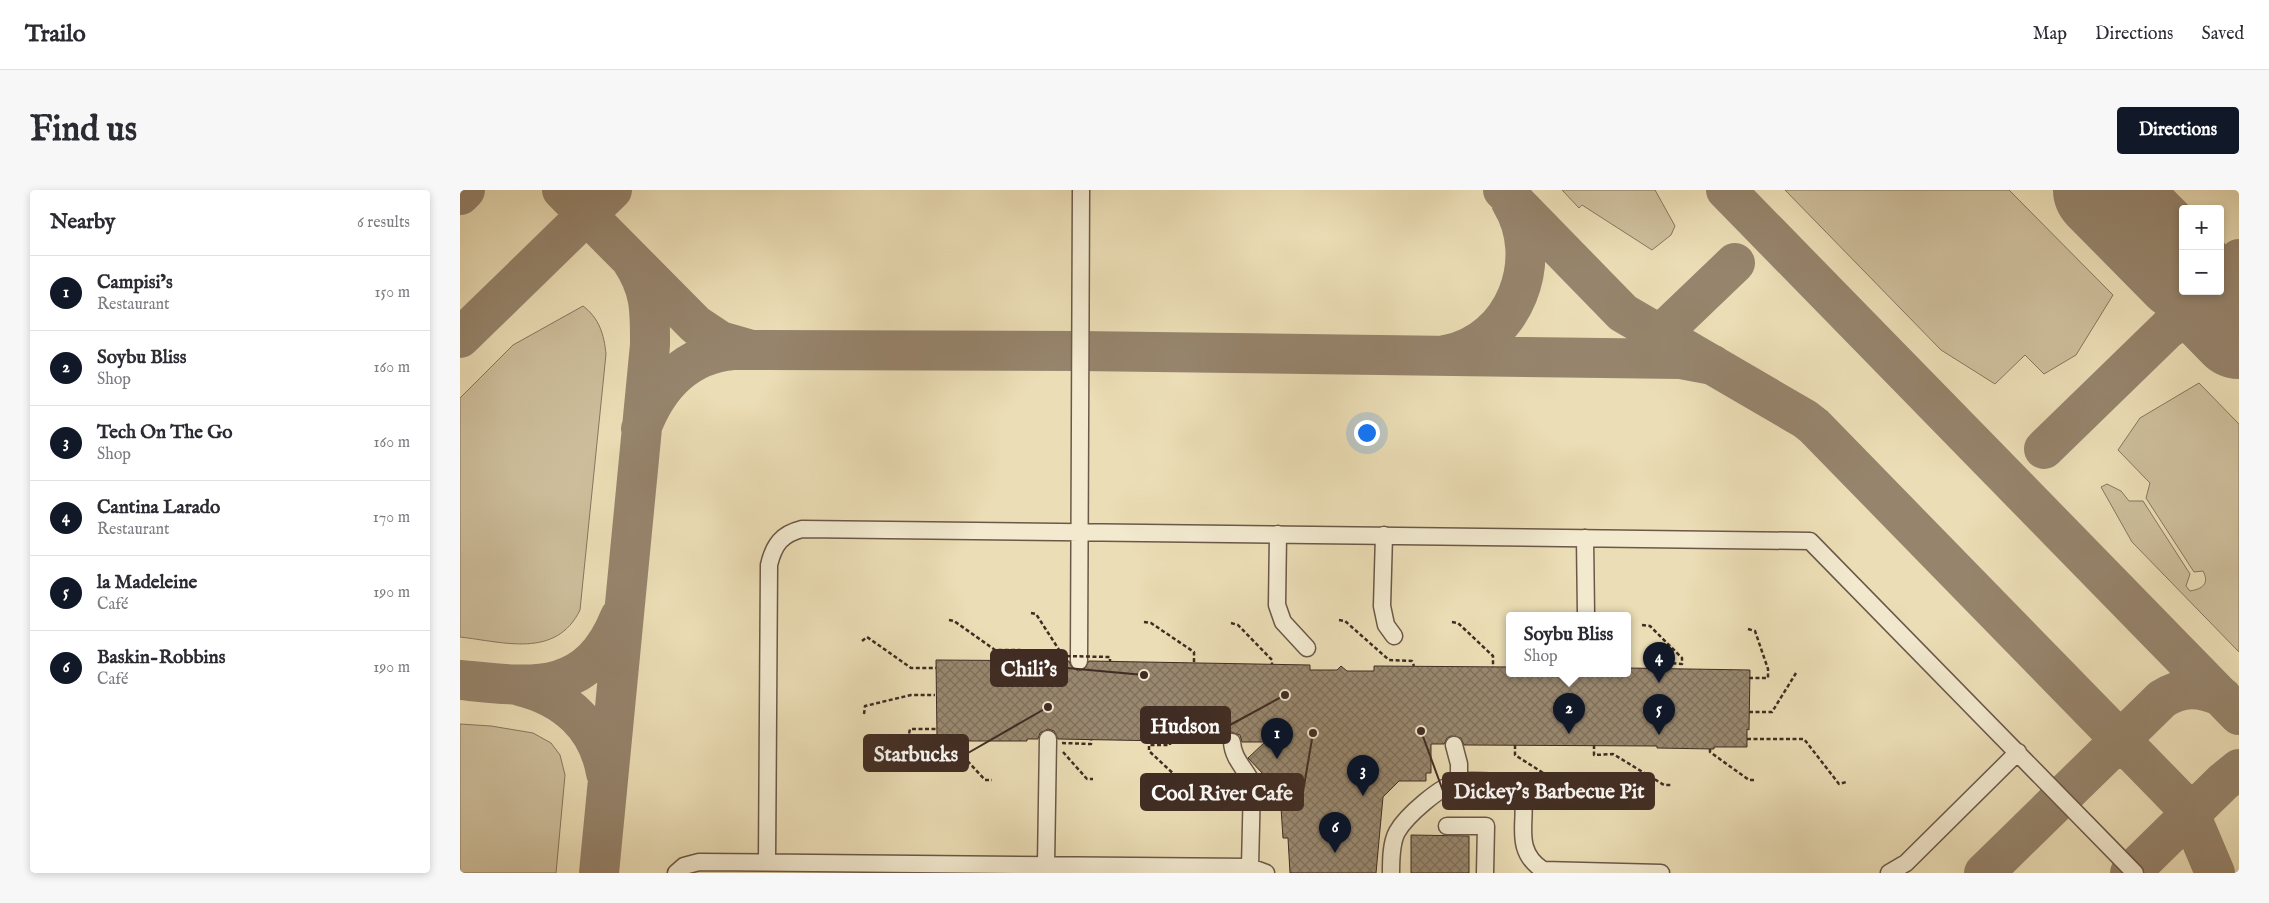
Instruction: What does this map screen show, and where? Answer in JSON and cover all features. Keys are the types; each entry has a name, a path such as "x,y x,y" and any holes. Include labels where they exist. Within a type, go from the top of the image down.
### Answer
{"lane":[{"path":"1079,661 1078,532 1081,190"},
{"path":"767,862 769,565 772,551 780,539 789,532 802,529 1810,541 2135,873"},
{"path":"1278,534 1277,605 1283,622 1307,648"},
{"path":"1384,536 1382,606 1386,625 1394,636"},
{"path":"1585,538 1586,612"},
{"path":"1046,865 1048,739"},
{"path":"1232,742 1232,751 1236,760 1247,772 1252,784 1250,866"},
{"path":"1454,745 1459,764 1459,782"},
{"path":"1888,873 1906,863 2018,752"},
{"path":"1391,873 1396,833 1408,817 1434,795 1459,782 1513,784 1519,788 1523,801 1525,851 1532,863 1543,870 1661,873"},
{"path":"1447,826 1486,826 1485,873"},
{"path":"676,873 684,866 699,862 1250,866 1266,873"}],"path":[{"path":"1030,613 1036,614 1064,656 1110,657 1110,662"},
{"path":"948,620 954,621 995,650 1020,650 1020,661"},
{"path":"1339,620 1345,621 1389,660 1412,661 1414,666"},
{"path":"1144,622 1151,623 1194,652 1194,663"},
{"path":"1452,622 1458,623 1493,656 1493,667"},
{"path":"1231,623 1238,625 1272,660 1272,664"},
{"path":"1642,625 1650,626 1682,658 1682,664 1667,663 1667,669"},
{"path":"1748,629 1755,631 1768,669 1768,678 1750,678"},
{"path":"862,641 867,637 911,668 936,668"},
{"path":"1749,712 1772,712 1796,673"},
{"path":"864,714 865,706 911,695 935,695"},
{"path":"906,770 902,766 910,729 937,729"},
{"path":"1747,739 1804,739 1839,784 1846,782"},
{"path":"1091,740 1091,744 1059,743 1059,748 1087,779 1093,779"},
{"path":"952,741 952,744 986,780 992,780"},
{"path":"1170,741 1170,745 1149,745 1149,751 1178,778 1184,777"},
{"path":"1515,745 1515,755 1567,788 1574,788"},
{"path":"1594,745 1594,755 1613,754 1664,785 1672,785"},
{"path":"1710,749 1710,752 1750,780 1756,780"}],"shaded area":[{"path":"1562,190 1655,190 1675,226 1671,235 1652,250 1582,205 1579,208"},
{"path":"1785,190 2009,190 2113,295 2076,355 2044,374 2025,355 1995,384 1941,350"},
{"path":"583,306 600,327 606,354 580,610 570,625 557,636 543,641 528,644 511,644 460,637 460,398 513,345"},
{"path":"2199,383 2239,424 2239,652 2132,542 2101,487 2107,484 2121,491 2129,501 2143,501 2190,574 2186,586 2190,591 2204,585 2206,579 2203,571 2194,572 2146,498 2150,483 2118,450 2140,418"},
{"path":"460,724 491,726 533,733 551,743 560,755 565,775 556,873 460,873"}],"building":[{"path":"936,660 1069,661 1071,666 1078,671 1084,669 1089,661 1310,665 1310,670 1337,670 1341,666 1347,671 1374,671 1374,666 1506,667 1506,677 1631,677 1631,668 1750,670 1747,747 1714,747 1714,749 1657,748 1657,746 1464,745 1461,738 1451,736 1447,738 1444,744 1431,744 1431,773 1426,773 1426,781 1399,781 1383,797 1376,873 1290,873 1288,838 1283,838 1280,792 1248,758 1265,742 1242,742 1240,735 1231,732 1225,734 1222,742 1058,739 1054,731 1048,729 1040,733 1038,739 1027,739 1027,741 948,741 948,739 937,739"},
{"path":"1411,835 1469,836 1469,873 1411,873"}],"taxiway":[{"path":"460,195 465,190"},
{"path":"562,190 696,325 720,341 748,349"},
{"path":"460,338 612,190"},
{"path":"1503,190 1623,313 1814,426 2181,802 2193,821 2215,873"},
{"path":"1726,190 2239,715"},
{"path":"2100,190 2164,256 2178,277 2181,301 2177,314 2169,328 2178,322 2205,316 2222,321 2239,333"},
{"path":"1446,355 1470,347 1490,334 1506,316 1518,295 1524,272 1525,248 1521,224 1511,202"},
{"path":"2224,273 2239,259"},
{"path":"599,873 650,345 649,311 646,291 638,271 631,260"},
{"path":"1642,352 1735,263"},
{"path":"2044,449 2188,309"},
{"path":"641,429 656,399 675,375 687,365 701,358 733,350 1079,351 1681,359 1713,365"},
{"path":"460,680 533,684 555,681 574,674 591,662 607,643 620,617"},
{"path":"520,686 551,698 577,716 596,741 606,773"},
{"path":"1984,873 2162,699 2177,692 2191,689 2206,691 2222,697"},
{"path":"2130,873 2223,782 2239,769"}],"runway":[{"path":"2103,190 2179,267"},
{"path":"2206,295 2239,329"}],"place":[{"name":"Chili’s","path":"1144,675"},
{"name":"Cantina Larado","path":"1659,683"},
{"name":"Hudson","path":"1285,695"},
{"name":"Starbucks","path":"1048,707"},
{"name":"Dickey’s Barbecue Pit","path":"1421,731"},
{"name":"Cool River Cafe","path":"1313,733"},
{"name":"Soybu Bliss","path":"1569,734"},
{"name":"la Madeleine","path":"1659,735"},
{"name":"Campisi’s","path":"1277,759"},
{"name":"Tech On The Go","path":"1363,796"},
{"name":"Baskin-Robbins","path":"1335,853"}]}
